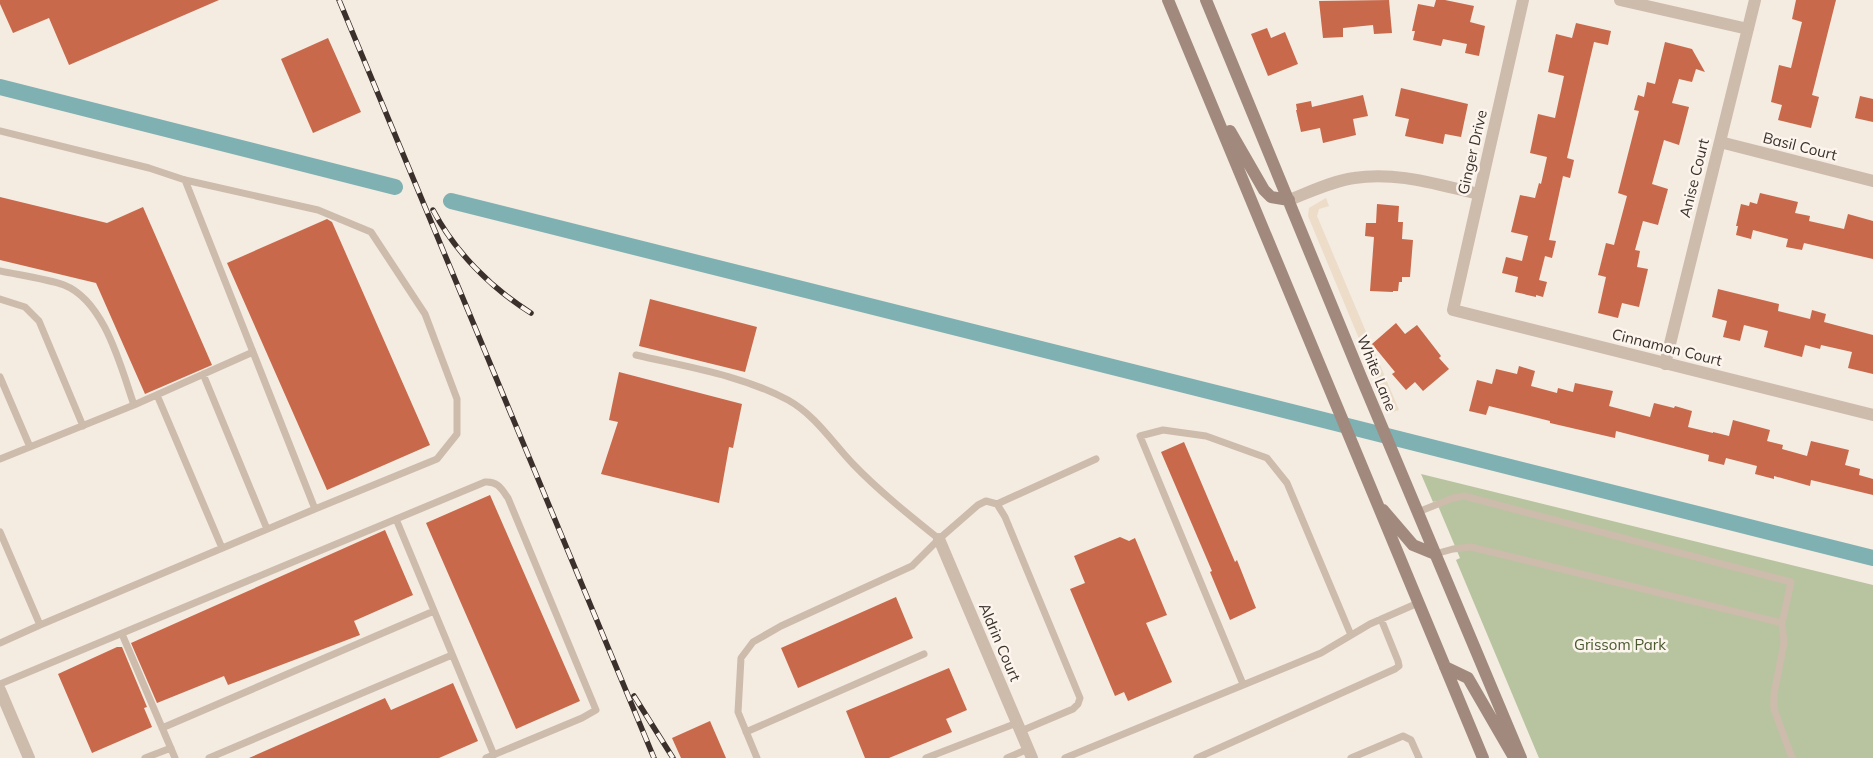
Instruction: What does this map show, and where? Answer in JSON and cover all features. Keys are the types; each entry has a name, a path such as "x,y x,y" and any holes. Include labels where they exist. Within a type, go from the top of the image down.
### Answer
{"main road":[{"path":"1168,0 1483,758"},
{"name":"White Lane","path":"1206,0 1520,758"},
{"path":"1202,81 1264,190 1271,197 1289,200"},
{"path":"1375,500 1413,545 1435,554"},
{"path":"1445,667 1468,678 1514,758"}],"street":[{"name":"Ginger Drive","path":"1453,310 1524,0"},
{"path":"1620,0 1748,29"},
{"name":"Anise Court","path":"1664,364 1755,0"},
{"name":"Basil Court","path":"1720,142 1873,181"},
{"path":"1289,200 1353,178 1378,176 1399,177 1479,194"},
{"name":"Cinnamon Court","path":"1453,310 1873,416"},
{"name":"Aldrin Court","path":"939,539 1030,754"},
{"path":"0,690 28,758"}],"lane":[{"path":"0,131 149,168 185,180 318,210 371,232 425,314 458,399 458,434 437,458 0,643"},
{"path":"185,180 315,509"},
{"path":"0,271 65,286 86,300 106,330 134,405"},
{"path":"0,299 25,307 39,321 83,426"},
{"path":"0,459 134,405 253,352"},
{"path":"636,355 742,380 789,401 814,418 853,464 900,509 939,539"},
{"path":"203,374 267,529"},
{"path":"0,377 30,447"},
{"path":"157,395 222,548"},
{"path":"1243,684 1140,436 1163,430 1206,436 1267,458 1287,483 1351,635"},
{"path":"756,758 738,712 741,658 753,642 781,626 912,566 939,539 978,505 986,501 997,504 1096,459"},
{"path":"0,684 485,482 495,482 508,498 596,710 486,758"},
{"path":"1418,512 1453,498 1464,496 1791,582 1782,623 1784,643 1774,694 1774,709 1792,758"},
{"path":"926,758 1073,709 1078,704 1080,698 1005,517 997,504"},
{"path":"396,519 494,755"},
{"path":"0,532 40,625"},
{"path":"1435,554 1471,547 1782,623"},
{"path":"1065,758 1321,652 1381,619 1418,604"},
{"path":"162,728 434,611"},
{"path":"1197,758 1395,670 1399,666 1398,661 1381,619"},
{"path":"122,634 175,758"},
{"path":"746,732 924,654"},
{"path":"209,758 452,655"},
{"path":"1351,758 1403,736 1411,740 1419,758"},
{"path":"145,758 170,748"},
{"path":"1007,758 1030,754"}],"green space":[{"name":"Grissom Park","path":"1421,474 1873,585 1873,758 1539,758 1456,560 1460,558 1436,501 1433,502"}],"shaded area":[{"path":"1326,198 1329,206 1319,209 1317,216 1399,410 1390,413 1308,216 1309,208"}],"building":[{"path":"0,0 219,0 69,65 49,18 13,33"},
{"path":"1389,0 1392,33 1374,34 1373,25 1343,28 1343,37 1323,38 1319,1"},
{"path":"1436,0 1474,6 1470,22 1485,26 1479,56 1465,53 1467,44 1443,39 1441,46 1413,40 1415,31 1412,31 1418,4 1434,7"},
{"path":"1796,0 1836,0 1812,95 1819,97 1811,128 1778,120 1782,105 1771,102 1779,65 1791,68 1802,22 1792,19"},
{"path":"1576,23 1611,31 1608,45 1594,42 1567,158 1574,160 1570,178 1563,176 1549,240 1556,241 1552,258 1545,256 1539,280 1547,282 1543,297 1536,295 1536,297 1515,292 1518,277 1502,273 1506,257 1522,261 1528,236 1511,232 1520,195 1535,198 1539,183 1541,184 1547,157 1530,153 1538,114 1555,118 1564,76 1548,72 1556,34 1572,38"},
{"path":"1267,28 1271,38 1285,32 1298,64 1268,76 1251,34"},
{"path":"328,38 361,112 313,133 281,59"},
{"path":"1665,42 1692,49 1705,72 1696,69 1692,82 1679,79 1672,103 1689,107 1679,145 1664,140 1652,184 1668,189 1658,225 1643,221 1635,250 1640,251 1637,267 1648,269 1639,307 1622,303 1618,318 1598,313 1606,277 1598,275 1606,243 1614,245 1627,196 1618,193 1639,111 1634,110 1638,95 1644,97 1647,82 1655,84"},
{"path":"1401,88 1468,104 1461,137 1445,134 1443,144 1405,136 1409,119 1395,116"},
{"path":"1363,95 1368,116 1353,119 1356,135 1323,143 1320,128 1301,132 1296,104 1311,101 1312,107"},
{"path":"1860,96 1873,99 1873,122 1855,118"},
{"path":"1760,193 1798,202 1795,213 1810,216 1809,221 1844,229 1848,214 1873,221 1873,259 1804,243 1802,250 1786,247 1788,239 1753,230 1751,239 1736,235 1741,204 1749,206 1750,202 1757,204"},
{"path":"0,197 107,223 143,207 212,365 145,394 96,283 0,260"},
{"path":"1377,204 1399,206 1398,222 1403,222 1402,239 1413,240 1410,277 1402,277 1402,282 1399,282 1398,291 1370,291 1374,237 1365,236 1366,223 1376,223"},
{"path":"327,219 332,222 430,445 327,490 227,263"},
{"path":"1718,289 1779,304 1778,311 1810,319 1812,310 1826,314 1824,322 1873,335 1873,374 1848,368 1852,352 1821,345 1820,349 1805,345 1802,357 1764,347 1768,331 1744,325 1740,341 1723,337 1727,321 1712,317"},
{"path":"650,299 757,327 745,372 639,346"},
{"path":"1396,323 1405,334 1417,325 1441,356 1439,358 1449,369 1423,391 1415,382 1406,390 1392,374 1395,372 1372,344"},
{"path":"1519,366 1535,371 1531,386 1557,393 1558,388 1573,392 1575,383 1613,391 1609,406 1650,417 1654,403 1692,411 1688,427 1729,436 1733,420 1770,430 1767,441 1783,445 1782,449 1807,456 1811,441 1849,450 1845,465 1860,469 1859,475 1873,479 1873,495 1811,480 1810,486 1774,476 1774,479 1755,474 1757,466 1726,458 1724,465 1708,461 1709,455 1616,431 1615,438 1489,406 1486,415 1469,411 1477,380 1492,384 1496,369 1517,374"},
{"path":"619,372 742,404 733,448 729,447 719,503 601,474 618,422 609,420"},
{"path":"1184,442 1235,562 1237,560 1256,608 1230,620 1210,572 1212,571 1161,452"},
{"path":"490,495 580,701 516,729 426,523"},
{"path":"385,530 413,595 354,621 360,635 228,685 224,676 157,703 131,643"},
{"path":"1120,537 1129,541 1135,538 1167,615 1146,623 1172,682 1128,701 1124,692 1115,696 1070,589 1085,583 1074,556"},
{"path":"896,597 913,638 798,688 781,648"},
{"path":"117,647 122,647 147,707 144,708 152,727 92,753 58,674"},
{"path":"949,668 967,710 946,719 952,732 889,758 865,758 846,711"},
{"path":"453,683 478,741 439,758 249,758 385,698 391,710"},
{"path":"710,721 726,758 681,758 672,738"}],"waterway":[{"path":"0,87 395,187"},
{"path":"451,201 1873,558"}],"railway":[{"path":"339,0 654,758"},
{"path":"433,210 452,240 475,268 502,292 531,313"},
{"path":"634,696 673,758"}]}
